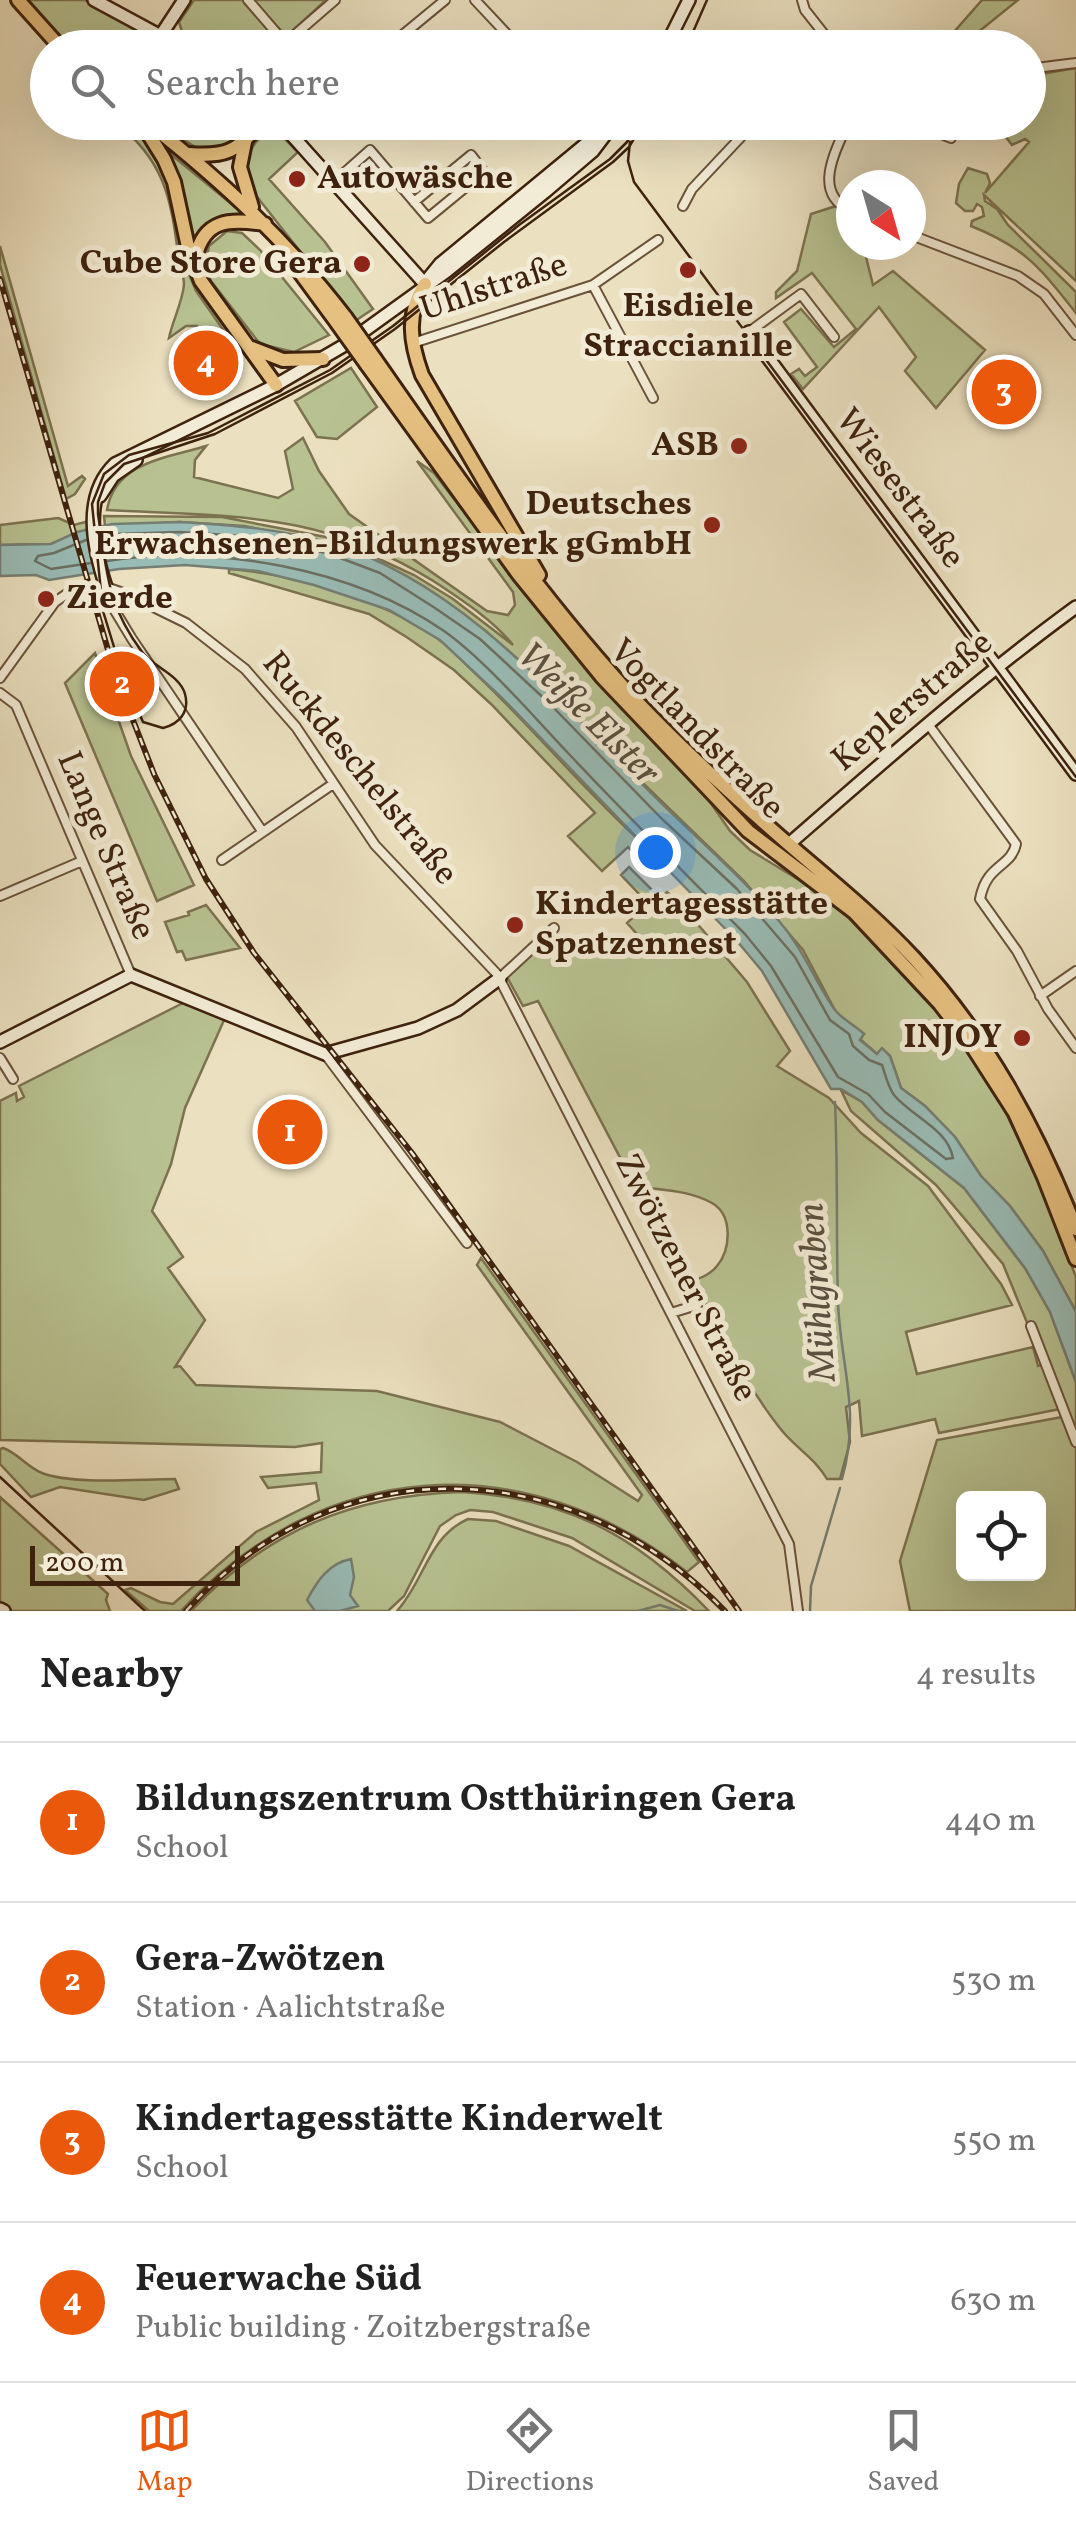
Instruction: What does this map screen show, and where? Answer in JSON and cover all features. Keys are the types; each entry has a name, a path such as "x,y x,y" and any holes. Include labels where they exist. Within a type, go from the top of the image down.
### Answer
{"main road":[{"path":"18,0 44,30"},
{"path":"154,140 174,182 194,264 205,287 276,385"},
{"name":"Vogtlandstraße","path":"169,140 269,228 341,320 558,626 748,832 854,912 910,968 962,1032 1015,1114 1076,1258"},
{"path":"187,153 223,154 240,140"},
{"path":"247,140 240,166 253,210"},
{"path":"194,264 202,239 216,225 233,220 269,228"},
{"path":"425,284 411,312 413,343 422,375 556,607"},
{"path":"249,347 276,359 322,359"},
{"name":"Vogtlandstraße","path":"371,362 556,607 626,690 685,751 888,931 951,1002 1020,1106 1053,1171 1076,1229"},
{"path":"777,856 789,844"}],"street":[{"path":"94,0 150,30"},
{"path":"165,30 184,0"},
{"path":"248,0 274,30"},
{"path":"303,30 334,0"},
{"path":"409,30 445,0"},
{"path":"476,0 504,30"},
{"path":"674,30 689,0"},
{"path":"802,0 820,30"},
{"path":"172,19 176,30"},
{"path":"1046,66 1076,63"},
{"path":"296,140 425,284"},
{"path":"425,284 440,264 588,140"},
{"path":"262,830 108,602 92,504 99,482 115,464 322,359 447,271 593,152 601,140"},
{"path":"683,206 692,188 739,140"},
{"path":"836,199 830,190 828,172 841,140"},
{"path":"334,182 370,150 414,202 428,218 484,172 471,155 414,202"},
{"name":"Uhlstraße","path":"413,343 593,284 658,240"},
{"path":"926,241 1018,276 1044,294 1076,335"},
{"name":"Uhlstraße","path":"593,284 653,398"},
{"name":"Wiesestraße","path":"834,337 801,294 749,332 1076,774"},
{"path":"96,518 100,496 113,476 172,435"},
{"name":"Ruckdeschelstraße","path":"106,588 130,595 186,623 240,664 289,718 375,845 500,978"},
{"path":"0,678 56,602 74,589"},
{"name":"Keplerstraße","path":"789,844 996,666 1076,606"},
{"name":"Lange Straße","path":"0,693 16,705 130,976 324,1054"},
{"path":"928,724 1016,844 1012,856 988,874 980,899 1076,1048"},
{"path":"222,860 334,784"},
{"path":"0,896 82,860"},
{"path":"467,1243 324,1054 418,1028 457,1010 484,993 554,928"},
{"path":"1040,996 1076,971"},
{"path":"0,1042 130,976"},
{"name":"Zwötzener Straße","path":"500,978 789,1544 798,1611"},
{"path":"0,1058 13,1079"},
{"path":"671,1312 698,1305"},
{"path":"1031,1326 1076,1442"}],"green space":[{"path":"23,0 85,0 138,30 51,30"},
{"path":"194,0 326,0 293,30 181,30 179,22"},
{"path":"982,0 1018,0 981,30 956,30"},
{"path":"1076,68 1076,281 984,195 985,201 1076,292 1076,313 1019,251 971,226 972,221 984,216 982,207 977,204 973,211 965,211 956,203 959,184 968,168 987,174 990,183 985,193 1029,142 1026,140 1046,140 1046,73"},
{"path":"135,140 145,140 158,154 178,210 188,272 196,291 231,341 210,345 197,326 186,326 169,338 184,284 168,197 145,151"},
{"path":"184,140 239,140 228,150 198,149"},
{"path":"258,140 286,140 298,152 269,179 325,242 373,309 355,321 254,193 247,167"},
{"path":"162,147 246,216 214,220 191,242"},
{"path":"836,206 836,260 867,260 873,285 893,271 985,350 936,408 905,371 916,357 879,307 803,389 791,374 799,369 805,376 817,367 784,322 801,309 834,347 856,329 812,273 776,298 776,292 797,271 811,214"},
{"path":"227,231 242,233 260,250 329,335 294,352 260,344 211,281 205,266 209,246"},
{"path":"0,246 68,486 82,476 85,479 75,494 66,499 0,265"},
{"path":"351,368 377,407 337,439 317,437 295,401"},
{"path":"303,438 319,471 349,514 487,611 508,615 515,605 513,592 417,461 434,473 560,636 633,720 699,786 730,831 750,850 817,891 911,977 1000,1101 1032,1166 1076,1277 1076,1312 1043,1251 1010,1206 981,1176 955,1137 901,1088 890,1056 882,1049 877,1054 860,1039 864,1034 837,1014 803,950 744,881 486,631 384,564 330,543 244,526 180,522 105,526 104,516 222,517 336,539 414,575 513,645 487,619 435,582 353,542 276,522 196,514 107,510 120,481 132,472 145,464 206,446 195,460 194,477 278,498 293,489 285,451"},
{"path":"58,518 74,525 89,521 90,530 51,544 0,545 0,525"},
{"path":"229,569 311,583 365,600 438,639 640,841 602,871 568,836 595,813 454,670 369,614 229,573"},
{"path":"95,653 131,756 194,885 157,901 65,683"},
{"path":"629,867 660,898 667,892 676,899 747,982 790,1051 777,1066 829,1098 861,1133 928,1186 1001,1284 1012,1305 906,1332 917,1374 1033,1347 1038,1366 1044,1364 1003,1264 936,1185 851,1111 841,1090 862,1102 878,1120 964,1188 1025,1268 1050,1312 1076,1382 1076,1611 910,1611 900,1561 937,1440 1062,1417 1060,1409 939,1433 935,1419 862,1436 859,1401 846,1407 850,1442 840,1479 827,1479 779,1427 747,1381 704,1299 699,1300 690,1282 711,1272 722,1259 728,1233 724,1216 712,1203 694,1195 635,1186 538,1001 523,1006 507,977 534,950 559,935 624,949 635,942 636,933 627,923 644,907 640,895 621,875"},
{"path":"206,905 240,948 186,960 182,951 177,952 165,922"},
{"path":"185,1002 225,1018 185,1108 171,1164 152,1211 183,1257 168,1268 205,1320 175,1367 180,1366 196,1385 377,1391 500,1422 577,1462 638,1501 642,1495 477,1265 481,1258 699,1562 687,1572 624,1531 559,1502 492,1487 426,1486 360,1497 297,1522 237,1560 181,1611 149,1611 125,1590 131,1588 173,1604 256,1532 319,1500 316,1483 268,1488 261,1477 321,1472 322,1443 295,1447 0,1440 0,1101 16,1093 17,1101 24,1097 19,1086"},
{"path":"3,1448 55,1477 175,1479 179,1489 144,1500 60,1487 31,1497 0,1464"},
{"path":"462,1492 535,1503 598,1526 655,1562 709,1611 695,1611 572,1538 493,1512 470,1510 440,1526 404,1596 388,1611 191,1611 250,1559 314,1523 384,1501"},
{"path":"0,1497 108,1594 110,1611 0,1611"},
{"path":"468,1519 496,1521 569,1546 687,1611 397,1611 435,1548"}],"water":[{"path":"180,522 293,534 376,560 462,612 540,680 763,903 795,943 835,1010 864,1034 860,1040 877,1054 882,1048 890,1056 901,1088 955,1137 981,1176 1010,1206 1043,1251 1076,1312 1076,1382 1050,1312 1025,1268 964,1188 878,1120 862,1102 841,1089 831,1089 762,971 737,941 503,699 440,640 389,610 258,571 185,565 119,569 49,580 36,575 0,576 0,545 51,544 77,532 112,524"},
{"path":"351,1559 354,1577 350,1595 358,1606 315,1611 307,1600 315,1586 330,1569"}],"waterway":[{"name":"Mühlgraben","path":"835,1102 838,1303 850,1411 842,1479"},
{"name":"Mühlgraben","path":"810,1611 811,1586 840,1488"},
{"path":"638,1611 660,1605 678,1611"}],"tram line":[{"path":"694,30 707,0"},
{"path":"628,140 610,159 330,370 208,433 129,455 104,474 92,504 103,611 122,673 143,722 169,726 182,716 186,700 178,682 142,652 115,602 98,514 105,483 124,464 215,434 332,373 613,162 633,140"},
{"path":"630,142 628,161 634,182 1076,777"},
{"path":"0,1477 145,1611"}],"railway":[{"path":"0,279 115,674 154,774 206,879 254,953 412,1153 739,1611"},
{"path":"186,1611 246,1556 312,1518 382,1496 454,1489 527,1497 597,1521 664,1559 725,1611"}],"place":[{"name":"Autowäsche","path":"297,179"},
{"name":"Cube Store Gera","path":"362,264"},
{"name":"Eisdiele Straccianille","path":"688,270"},
{"name":"Feuerwache Süd","path":"206,363"},
{"name":"Kindertagesstätte Kinderwelt","path":"1004,392"},
{"name":"ASB","path":"739,446"},
{"name":"Deutsches Erwachsenen-Bildungswerk gGmbH","path":"712,525"},
{"name":"Zierde","path":"46,599"},
{"name":"Gera-Zwötzen","path":"122,684"},
{"name":"Kindertagesstätte Spatzennest","path":"515,925"},
{"name":"INJOY","path":"1022,1038"},
{"name":"Bildungszentrum Ostthüringen Gera","path":"290,1132"}],"water label":[{"name":"Weiße Elster","path":"587,715"}]}
